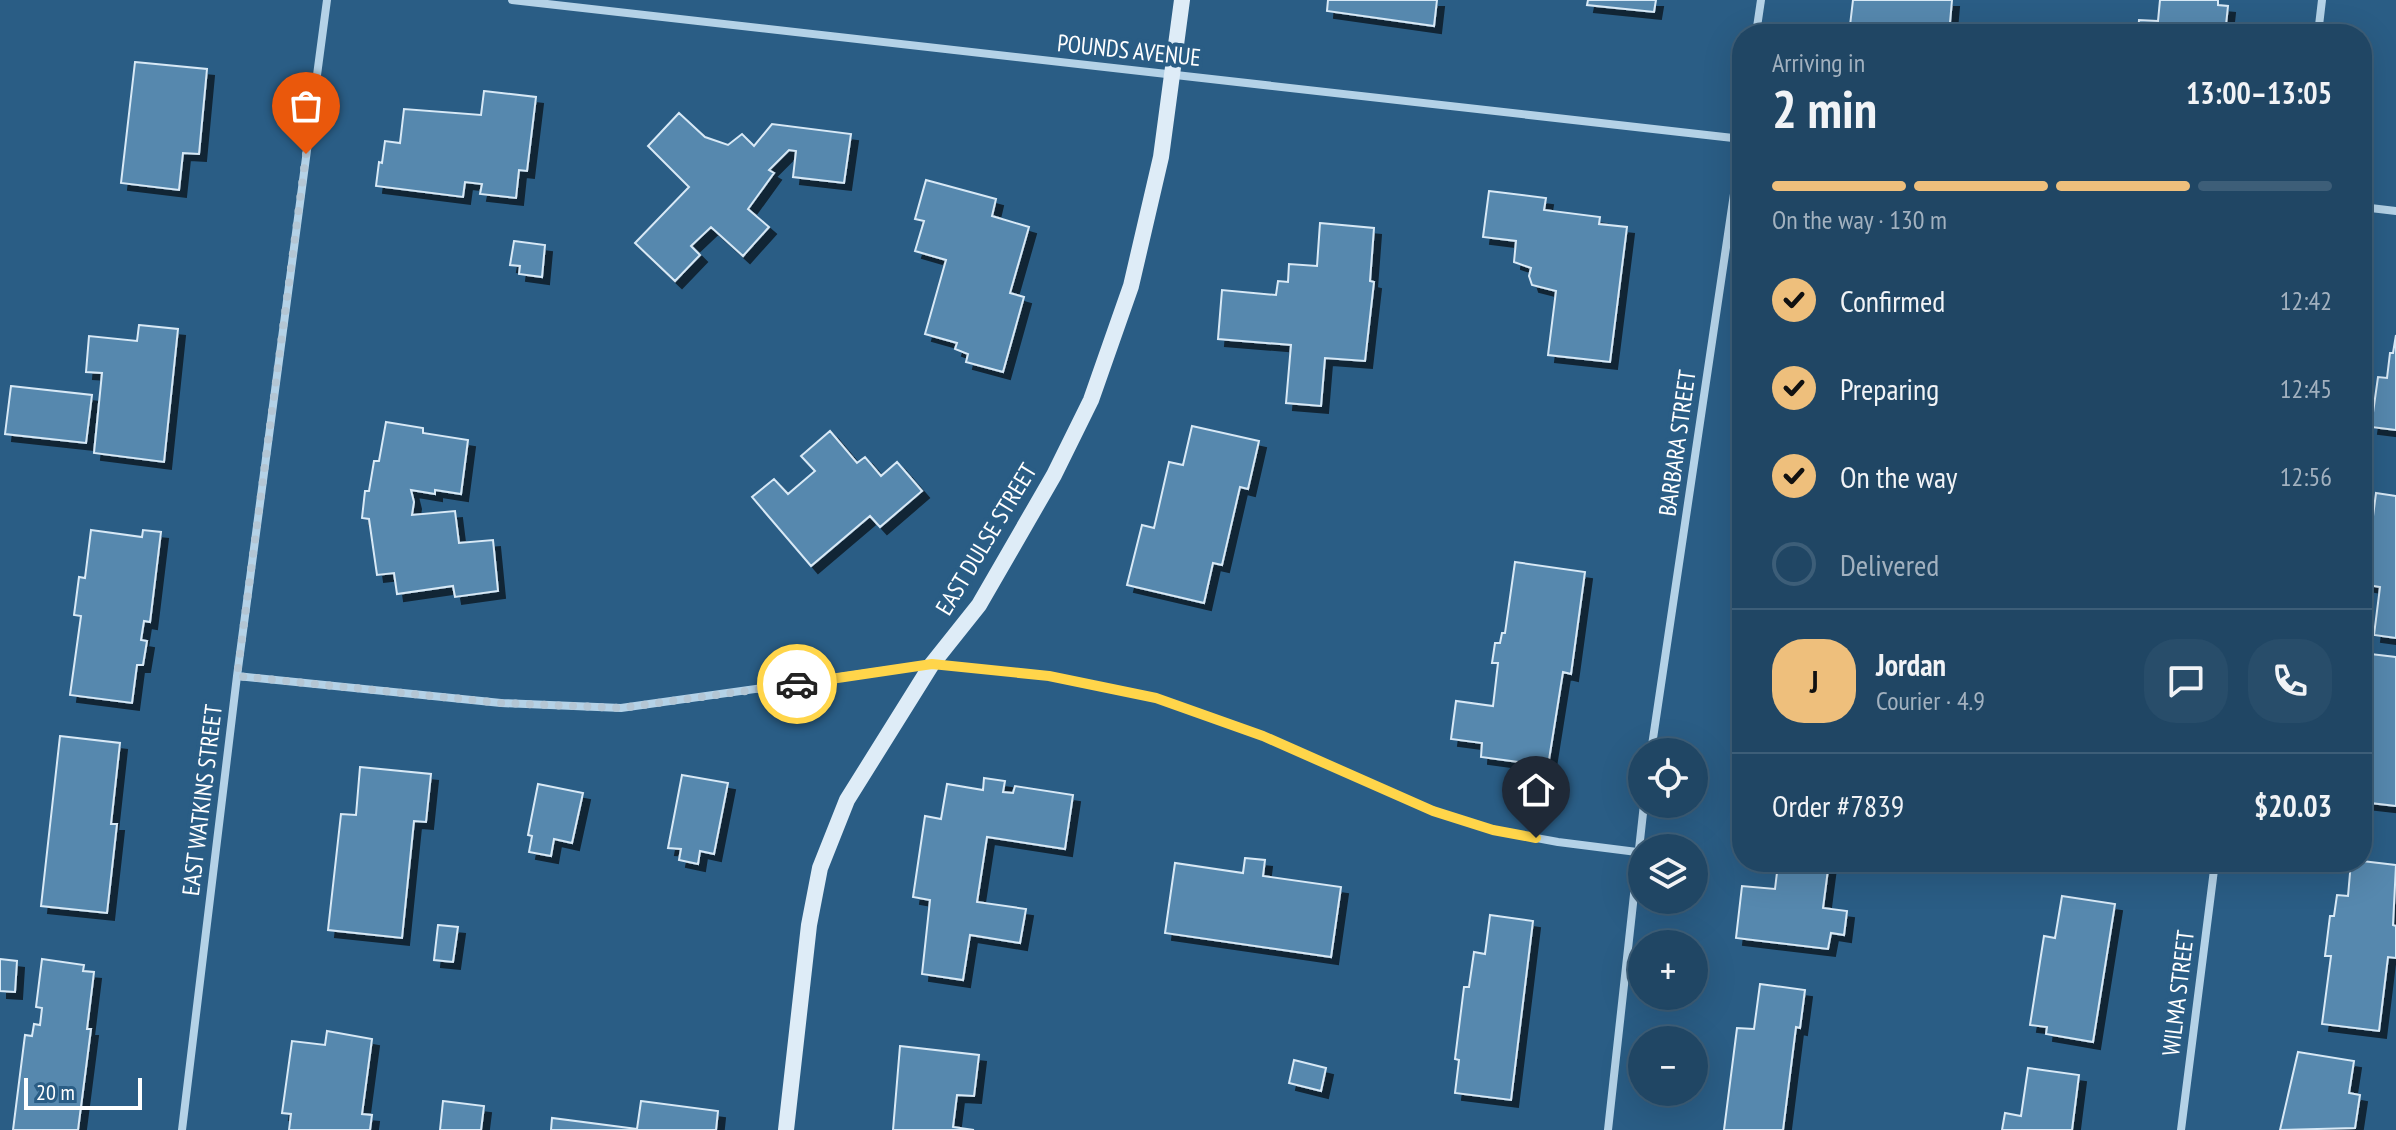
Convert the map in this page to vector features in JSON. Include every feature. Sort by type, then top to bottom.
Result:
[{"type":"street","name":"EAST WATKINS STREET","points":[[182,1130],[237,676],[327,0]]},
{"type":"street","name":"POUNDS AVENUE","points":[[512,0],[1732,139]]},
{"type":"street","name":"EAST DULSE STREET","points":[[786,1130],[809,925],[820,868],[847,800],[932,664],[979,605],[1054,475],[1091,400],[1131,286],[1161,157],[1182,0]]},
{"type":"street","points":[[1757,24],[1761,0]]},
{"type":"street","points":[[2319,24],[2322,0]]},
{"type":"street","name":"BARBARA STREET","points":[[1653,738],[1732,207]]},
{"type":"street","points":[[2372,208],[2396,211]]},
{"type":"street","points":[[237,676],[501,703],[621,708],[932,664],[1049,676],[1156,698],[1263,736],[1433,811],[1493,830],[1628,851]]},
{"type":"street","name":"WILMA STREET","points":[[2181,1130],[2214,872]]},
{"type":"street","points":[[1608,1130],[1631,914]]},
{"type":"building","points":[[1328,0],[1437,0],[1434,26],[1327,11]]},
{"type":"building","points":[[1588,0],[1656,0],[1654,12],[1587,5]]},
{"type":"building","points":[[1853,0],[1952,0],[1950,24],[1850,24]]},
{"type":"building","points":[[2160,0],[2218,0],[2218,5],[2228,6],[2226,24],[2139,24],[2139,20],[2158,21]]},
{"type":"building","points":[[135,62],[207,69],[199,154],[183,153],[179,190],[121,183]]},
{"type":"building","points":[[484,91],[536,97],[527,171],[519,170],[516,198],[480,194],[482,184],[465,182],[463,197],[376,186],[385,141],[400,143],[404,109],[481,115]]},
{"type":"building","points":[[679,113],[705,137],[728,145],[742,134],[754,146],[772,124],[851,134],[844,183],[793,177],[796,151],[789,150],[769,170],[774,173],[748,209],[769,227],[743,256],[711,227],[691,246],[700,255],[675,281],[635,243],[689,187],[648,146]]},
{"type":"building","points":[[926,180],[996,199],[992,216],[1029,227],[1010,293],[1024,297],[1003,372],[966,362],[968,354],[955,349],[957,343],[925,334],[946,260],[915,251],[924,221],[915,219]]},
{"type":"building","points":[[1489,191],[1546,198],[1544,210],[1600,217],[1599,224],[1627,227],[1610,362],[1548,355],[1556,291],[1532,285],[1529,276],[1531,268],[1514,262],[1516,241],[1483,237]]},
{"type":"building","points":[[1320,223],[1374,228],[1370,281],[1374,282],[1365,361],[1325,358],[1321,406],[1286,403],[1291,345],[1218,339],[1222,290],[1276,295],[1278,281],[1288,282],[1289,264],[1317,266]]},
{"type":"building","points":[[514,241],[545,245],[542,277],[519,274],[520,266],[510,265]]},
{"type":"building","points":[[139,325],[178,329],[164,462],[94,453],[102,373],[86,372],[89,336],[137,341]]},
{"type":"building","points":[[2396,335],[2396,430],[2372,427],[2378,377],[2387,378],[2390,353],[2393,353]]},
{"type":"building","points":[[11,386],[92,395],[86,443],[5,434]]},
{"type":"building","points":[[386,422],[423,428],[423,433],[468,440],[461,494],[411,490],[414,502],[412,515],[455,511],[459,543],[493,540],[498,591],[455,597],[453,586],[397,594],[394,573],[377,575],[369,519],[362,518],[365,491],[369,491],[374,461],[379,461]]},
{"type":"building","points":[[1192,426],[1259,441],[1248,489],[1240,487],[1222,565],[1213,563],[1204,603],[1127,585],[1142,525],[1154,528],[1169,462],[1183,465]]},
{"type":"building","points":[[830,431],[857,463],[865,457],[881,476],[897,462],[922,491],[880,527],[870,516],[811,566],[752,497],[774,479],[788,494],[815,471],[801,456]]},
{"type":"building","points":[[2376,493],[2396,496],[2396,638],[2374,635],[2380,587],[2372,586],[2372,524]]},
{"type":"building","points":[[91,530],[142,537],[143,530],[161,532],[150,622],[144,621],[141,640],[147,641],[143,665],[137,665],[132,703],[70,695],[81,616],[74,615],[79,577],[85,578]]},
{"type":"building","points":[[1515,562],[1585,572],[1571,674],[1563,672],[1548,766],[1481,757],[1482,743],[1451,739],[1456,701],[1493,706],[1498,663],[1492,663],[1495,643],[1500,643],[1502,633],[1505,633]]},
{"type":"building","points":[[2372,654],[2396,657],[2396,806],[2372,803]]},
{"type":"building","points":[[60,736],[120,743],[111,824],[117,824],[107,913],[41,906]]},
{"type":"building","points":[[360,767],[431,774],[426,822],[414,821],[402,938],[328,930],[341,814],[356,815]]},
{"type":"building","points":[[682,775],[728,783],[714,854],[700,851],[698,864],[679,860],[681,849],[668,848]]},
{"type":"building","points":[[984,778],[1005,781],[1003,792],[1013,793],[1015,786],[1073,795],[1065,849],[987,837],[977,902],[1026,909],[1020,943],[970,935],[963,980],[922,974],[930,900],[913,897],[925,816],[941,819],[947,784],[983,790]]},
{"type":"building","points":[[538,784],[583,793],[572,843],[554,839],[551,856],[529,852],[532,836],[528,835]]},
{"type":"building","points":[[1245,858],[1265,860],[1263,876],[1341,887],[1331,957],[1165,933],[1175,863],[1243,873]]},
{"type":"building","points":[[2372,862],[2396,865],[2393,925],[2396,926],[2396,958],[2388,957],[2379,1031],[2322,1024],[2331,956],[2325,956],[2330,916],[2334,916],[2337,895],[2348,896],[2350,872],[2372,872]]},
{"type":"building","points":[[1777,872],[1828,872],[1823,908],[1847,911],[1844,935],[1831,933],[1828,949],[1736,938],[1742,886],[1775,889]]},
{"type":"building","points":[[2062,896],[2115,904],[2093,1042],[2046,1034],[2047,1027],[2030,1025],[2044,936],[2055,938]]},
{"type":"building","points":[[1490,915],[1533,921],[1511,1100],[1455,1093],[1459,1060],[1455,1059],[1464,987],[1469,987],[1474,952],[1485,954]]},
{"type":"building","points":[[438,925],[458,927],[453,962],[434,960]]},
{"type":"building","points":[[0,959],[17,961],[15,992],[0,991]]},
{"type":"building","points":[[42,959],[84,965],[83,971],[94,972],[87,1029],[91,1029],[78,1130],[13,1130],[25,1035],[32,1036],[34,1024],[40,1025],[42,1008],[36,1007]]},
{"type":"building","points":[[1760,984],[1805,990],[1800,1028],[1796,1027],[1783,1130],[1724,1130],[1737,1028],[1754,1029]]},
{"type":"building","points":[[327,1031],[372,1039],[362,1114],[372,1115],[370,1130],[289,1130],[291,1114],[282,1113],[292,1041],[325,1045]]},
{"type":"building","points":[[900,1046],[979,1055],[974,1096],[957,1095],[953,1127],[974,1130],[893,1130]]},
{"type":"building","points":[[2298,1052],[2354,1061],[2349,1093],[2360,1095],[2355,1128],[2280,1130]]},
{"type":"building","points":[[1294,1060],[1326,1068],[1321,1091],[1289,1083]]},
{"type":"building","points":[[2028,1068],[2079,1075],[2072,1130],[2002,1130],[2005,1113],[2021,1116]]},
{"type":"building","points":[[443,1101],[484,1106],[481,1130],[440,1130]]},
{"type":"building","points":[[641,1101],[718,1111],[716,1130],[551,1130],[552,1118],[637,1129]]},
{"type":"way so far","points":[[306,154],[237,676],[501,703],[621,708],[797,684]]},
{"type":"route","points":[[797,684],[932,664],[1049,676],[1156,698],[1263,736],[1433,811],[1493,830],[1536,838]]}]
